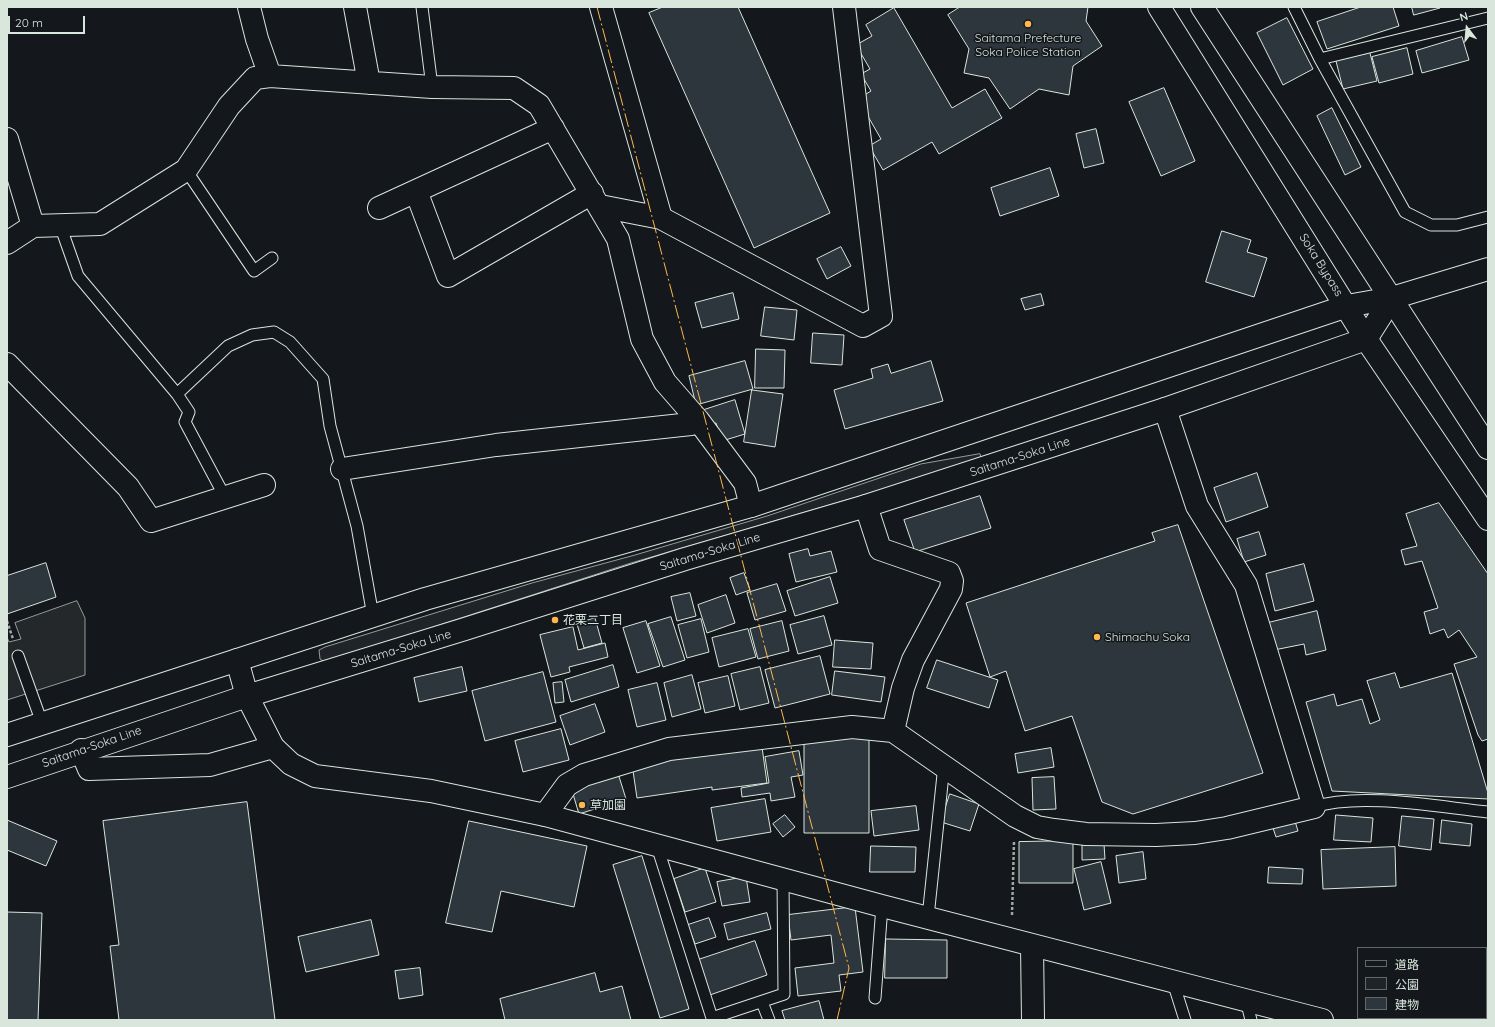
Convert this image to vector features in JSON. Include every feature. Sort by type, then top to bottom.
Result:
[{"type":"main road","points":[[249,7],[256,39],[270,76]]},
{"type":"main road","points":[[355,7],[369,83]]},
{"type":"main road","points":[[601,7],[661,218]]},
{"type":"main road","points":[[416,191],[448,276],[596,200],[661,218],[863,326],[882,316],[844,7]]},
{"type":"main road","name":"Soka Bypass","points":[[1159,7],[1366,339],[1488,519]]},
{"type":"main road","points":[[1202,7],[1488,448]]},
{"type":"main road","points":[[7,243],[33,226],[100,224],[186,170],[229,106],[255,78],[270,76],[432,87],[514,88],[539,105],[596,200],[618,239],[642,339],[665,382],[698,420],[745,483],[751,506]]},
{"type":"main road","points":[[379,208],[553,128]]},
{"type":"main road","points":[[7,139],[33,226]]},
{"type":"main road","points":[[7,735],[425,599],[751,506],[1346,306],[1392,298],[1488,269]]},
{"type":"main road","points":[[1366,339],[1392,298]]},
{"type":"main road","name":"Saitama-Soka Line","points":[[7,777],[81,750],[247,696],[466,629],[685,558],[866,506],[1165,410],[1366,339]]},
{"type":"main road","points":[[7,364],[128,487],[151,521],[264,485]]},
{"type":"main road","points":[[545,815],[566,786],[584,775],[670,749],[852,728],[893,731],[944,765],[1015,816],[1037,827],[1060,831],[1086,834],[1156,835],[1195,833],[1228,828],[1314,807],[1246,585],[1197,506],[1165,410]]},
{"type":"main road","points":[[342,469],[496,445],[691,424],[698,420]]},
{"type":"main road","points":[[866,506],[880,549],[949,573],[952,581],[951,589],[914,660],[903,688],[893,731]]},
{"type":"main road","points":[[237,660],[247,696],[273,747],[291,764],[315,776],[431,791],[545,815],[882,906],[1011,939],[1032,946],[1173,982],[1248,1010],[1322,1020]]},
{"type":"main road","points":[[81,750],[89,769],[210,765],[273,747]]},
{"type":"main road","points":[[1032,946],[1033,1020]]},
{"type":"lane","points":[[422,7],[432,87]]},
{"type":"lane","points":[[1294,7],[1320,59],[1405,212],[1432,225],[1457,225],[1488,217]]},
{"type":"lane","points":[[1320,59],[1488,18]]},
{"type":"lane","points":[[186,170],[254,271],[272,258]]},
{"type":"lane","points":[[60,225],[78,276],[177,394],[189,412],[184,422],[225,497]]},
{"type":"lane","points":[[177,394],[228,346],[252,334],[274,332],[290,342],[323,379],[330,426],[357,526],[373,616]]},
{"type":"lane","points":[[18,656],[42,723]]},
{"type":"lane","points":[[928,917],[944,765]]},
{"type":"lane","points":[[1314,807],[1331,802],[1377,801],[1488,812]]},
{"type":"lane","points":[[657,846],[712,1018],[784,994],[782,879]]},
{"type":"lane","points":[[875,998],[882,906]]},
{"type":"lane","points":[[1173,982],[1185,1020]]},
{"type":"lane","points":[[762,1002],[769,1020]]},
{"type":"path","points":[[1011,939],[1015,816]]},
{"type":"green space","points":[[980,454],[981,457],[928,476],[631,563],[325,662],[320,659],[319,650],[325,647],[532,583],[635,555],[767,516],[921,464]]},
{"type":"shaded area","points":[[77,601],[85,618],[85,675],[7,700],[7,637],[9,642],[21,639],[15,623]]},
{"type":"building","points":[[663,7],[738,7],[830,213],[754,248],[649,13]]},
{"type":"building","points":[[960,7],[1088,7],[1086,21],[1102,46],[1073,66],[1069,95],[1039,89],[1010,109],[989,78],[964,73],[969,49],[948,15]]},
{"type":"building","points":[[1361,7],[1393,7],[1399,26],[1327,49],[1317,22]]},
{"type":"building","points":[[1412,7],[1440,7],[1440,8],[1414,15]]},
{"type":"building","points":[[894,8],[952,108],[985,89],[1002,118],[939,154],[932,142],[883,170],[869,146],[881,139],[858,99],[871,91],[861,74],[870,69],[856,45],[872,36],[866,25]]},
{"type":"building","points":[[1287,18],[1313,69],[1283,85],[1257,33]]},
{"type":"building","points":[[1462,37],[1469,60],[1422,73],[1416,51]]},
{"type":"building","points":[[1407,48],[1413,74],[1379,83],[1372,57]]},
{"type":"building","points":[[1370,53],[1377,81],[1343,89],[1336,61]]},
{"type":"building","points":[[1164,88],[1195,161],[1161,176],[1129,102]]},
{"type":"building","points":[[1332,108],[1361,167],[1345,175],[1317,116]]},
{"type":"building","points":[[1096,129],[1104,163],[1084,168],[1076,134]]},
{"type":"building","points":[[1050,168],[1059,196],[1000,216],[991,188]]},
{"type":"building","points":[[1222,231],[1251,240],[1247,252],[1267,258],[1254,297],[1206,282]]},
{"type":"building","points":[[841,247],[851,266],[827,279],[817,259]]},
{"type":"building","points":[[733,293],[739,319],[702,328],[695,303]]},
{"type":"building","points":[[1041,294],[1044,305],[1025,310],[1021,299]]},
{"type":"building","points":[[765,307],[797,310],[794,340],[761,336]]},
{"type":"building","points":[[813,333],[844,335],[842,365],[811,363]]},
{"type":"building","points":[[756,349],[785,350],[784,388],[755,388]]},
{"type":"building","points":[[745,361],[753,389],[696,405],[689,376]]},
{"type":"building","points":[[931,361],[943,401],[845,429],[834,390],[873,378],[871,369],[888,364],[891,373]]},
{"type":"building","points":[[752,390],[783,394],[775,447],[744,442]]},
{"type":"building","points":[[735,400],[745,434],[722,441],[716,423],[708,425],[704,410]]},
{"type":"building","points":[[1257,473],[1268,507],[1226,522],[1214,488]]},
{"type":"building","points":[[980,496],[991,528],[915,552],[904,520]]},
{"type":"building","points":[[1439,503],[1488,574],[1488,739],[1482,741],[1478,735],[1454,664],[1477,657],[1459,630],[1448,638],[1444,629],[1430,634],[1424,612],[1438,608],[1422,561],[1405,565],[1401,550],[1417,546],[1406,514]]},
{"type":"building","name":"Shimachu Soka","points":[[1178,525],[1263,773],[1133,814],[1102,802],[1072,716],[1025,731],[1006,671],[990,677],[966,603],[1155,541],[1152,533]]},
{"type":"building","points":[[1259,532],[1266,555],[1244,562],[1237,539]]},
{"type":"building","points":[[808,549],[810,556],[831,551],[837,572],[796,582],[789,554]]},
{"type":"building","points":[[46,563],[56,597],[7,614],[7,576]]},
{"type":"building","points":[[1304,564],[1314,601],[1275,611],[1266,574]]},
{"type":"building","points":[[744,573],[750,590],[736,595],[730,578]]},
{"type":"building","points":[[830,577],[838,603],[795,616],[787,591]]},
{"type":"building","points":[[777,584],[786,611],[755,620],[747,593]]},
{"type":"building","points":[[690,593],[696,616],[677,621],[671,597]]},
{"type":"building","points":[[726,595],[735,623],[707,633],[698,605]]},
{"type":"building","points":[[1317,611],[1326,650],[1306,655],[1304,644],[1274,650],[1268,623]]},
{"type":"building","points":[[824,616],[832,645],[798,654],[790,625]]},
{"type":"building","points":[[671,617],[685,660],[663,667],[648,624]]},
{"type":"building","points":[[595,618],[602,643],[584,648],[577,624]]},
{"type":"building","points":[[701,619],[709,652],[687,658],[678,625]]},
{"type":"building","points":[[646,621],[660,666],[637,673],[623,628]]},
{"type":"building","points":[[782,621],[789,651],[758,659],[750,629]]},
{"type":"building","points":[[573,627],[578,650],[605,643],[608,657],[569,667],[570,672],[551,677],[540,635]]},
{"type":"building","points":[[748,629],[756,657],[719,667],[712,638]]},
{"type":"building","points":[[835,640],[873,643],[871,669],[833,667]]},
{"type":"building","points":[[820,656],[830,694],[775,708],[765,670]]},
{"type":"building","points":[[937,660],[998,680],[989,708],[927,688]]},
{"type":"building","points":[[613,665],[619,687],[571,702],[565,680]]},
{"type":"building","points":[[462,667],[467,691],[419,702],[414,678]]},
{"type":"building","points":[[760,667],[769,703],[740,710],[731,674]]},
{"type":"building","points":[[835,671],[885,677],[881,702],[832,695]]},
{"type":"building","points":[[543,672],[556,722],[485,741],[472,691]]},
{"type":"building","points":[[1395,673],[1400,688],[1452,673],[1488,793],[1488,799],[1332,791],[1306,702],[1334,694],[1337,706],[1362,699],[1370,724],[1380,720],[1367,681]]},
{"type":"building","points":[[692,675],[701,709],[672,717],[664,683]]},
{"type":"building","points":[[728,676],[735,706],[705,713],[698,683]]},
{"type":"building","points":[[562,682],[564,702],[555,703],[553,683]]},
{"type":"building","points":[[657,683],[666,720],[637,727],[628,690]]},
{"type":"building","points":[[595,704],[605,732],[570,745],[560,716]]},
{"type":"building","points":[[561,729],[569,760],[523,772],[515,741]]},
{"type":"building","points":[[869,735],[869,833],[804,833],[804,736]]},
{"type":"building","points":[[762,747],[767,783],[712,790],[712,787],[637,798],[632,764]]},
{"type":"building","points":[[1051,748],[1054,767],[1018,773],[1015,754]]},
{"type":"building","points":[[799,751],[803,775],[791,777],[795,797],[771,801],[770,793],[742,797],[741,788],[769,783],[765,757]]},
{"type":"building","points":[[617,770],[626,799],[579,814],[570,784]]},
{"type":"building","points":[[1054,777],[1056,809],[1033,810],[1032,778]]},
{"type":"building","points":[[950,794],[979,804],[970,831],[941,822]]},
{"type":"building","points":[[765,799],[771,832],[717,841],[711,808]]},
{"type":"building","points":[[247,802],[275,1020],[119,1020],[110,946],[119,945],[103,821]]},
{"type":"building","points":[[916,806],[919,830],[874,836],[871,811]]},
{"type":"building","points":[[785,815],[795,827],[783,837],[773,824]]},
{"type":"building","points":[[1336,815],[1373,818],[1371,842],[1334,840]]},
{"type":"building","points":[[1402,816],[1434,819],[1431,850],[1399,846]]},
{"type":"building","points":[[7,820],[57,841],[46,866],[7,850]]},
{"type":"building","points":[[1442,820],[1472,824],[1470,846],[1440,843]]},
{"type":"building","points":[[469,821],[587,846],[574,907],[501,891],[492,932],[446,923]]},
{"type":"building","points":[[1295,821],[1298,831],[1276,837],[1273,828]]},
{"type":"building","points":[[1073,841],[1073,883],[1019,883],[1019,842]]},
{"type":"building","points":[[1104,844],[1105,859],[1082,860],[1082,845]]},
{"type":"building","points":[[871,846],[916,847],[915,872],[870,872]]},
{"type":"building","points":[[1395,847],[1396,886],[1323,889],[1321,850]]},
{"type":"building","points":[[1143,852],[1146,879],[1119,883],[1116,856]]},
{"type":"building","points":[[642,856],[689,1009],[660,1018],[613,865]]},
{"type":"building","points":[[1101,862],[1111,903],[1084,910],[1074,869]]},
{"type":"building","points":[[1269,867],[1303,869],[1302,884],[1268,883]]},
{"type":"building","points":[[705,868],[716,902],[685,912],[674,879]]},
{"type":"building","points":[[746,877],[750,902],[722,906],[717,882]]},
{"type":"building","points":[[855,907],[863,972],[839,975],[841,991],[798,996],[795,968],[834,963],[831,935],[791,940],[788,915]]},
{"type":"building","points":[[7,912],[42,913],[38,1020],[7,1020]]},
{"type":"building","points":[[767,913],[771,929],[728,940],[724,924]]},
{"type":"building","points":[[709,918],[716,937],[695,944],[688,925]]},
{"type":"building","points":[[371,920],[379,955],[306,972],[298,937]]},
{"type":"building","points":[[886,939],[947,940],[947,978],[885,978]]},
{"type":"building","points":[[755,941],[767,975],[707,996],[695,961]]},
{"type":"building","points":[[420,968],[423,995],[399,999],[395,971]]},
{"type":"building","points":[[595,973],[600,992],[622,986],[631,1020],[505,1020],[500,999]]},
{"type":"building","points":[[819,1001],[824,1020],[785,1020],[782,1011]]},
{"type":"power","points":[[597,7],[849,968],[837,1020]]},
{"type":"place","name":"Saitama Prefecture Soka Police Station","points":[[1028,24]]},
{"type":"place","name":"花栗二丁目","points":[[555,620]]},
{"type":"place","name":"Shimachu Soka","points":[[1097,637]]},
{"type":"place","name":"草加園","points":[[582,805]]}]
